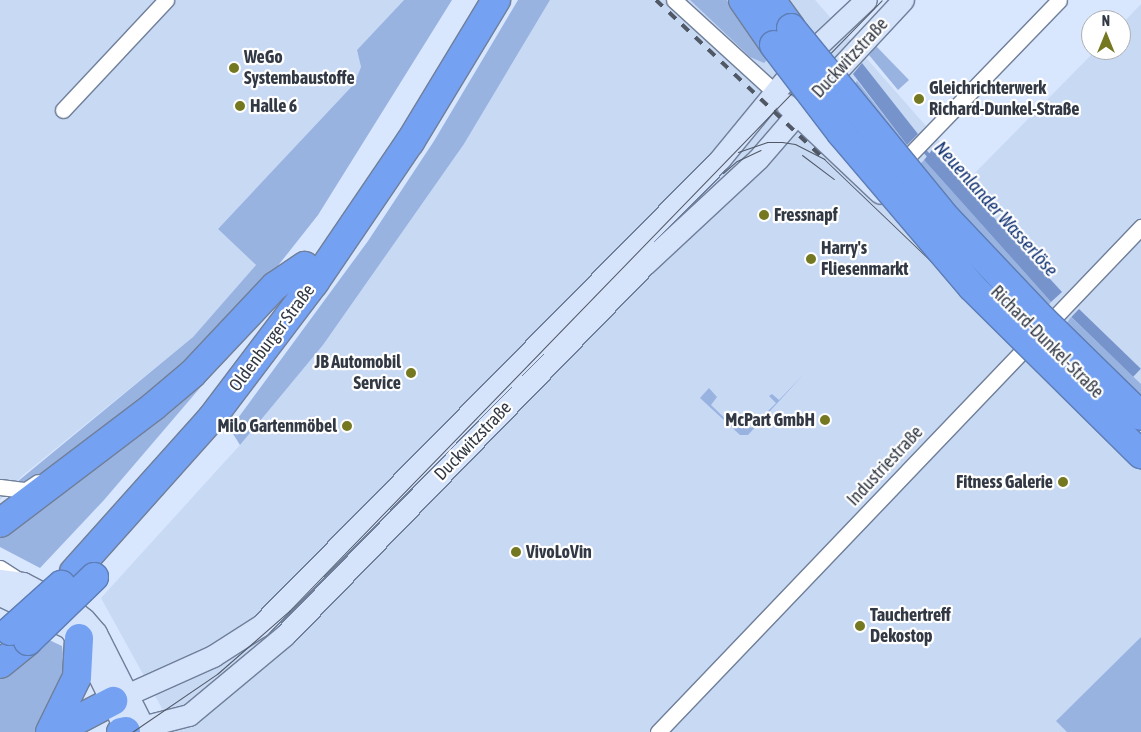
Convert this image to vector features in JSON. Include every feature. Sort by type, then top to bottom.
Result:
[{"type":"highway","name":"Oldenburger Straße","points":[[75,572],[305,266],[417,100],[475,0]]},
{"type":"highway","name":"Oldenburger Straße","points":[[10,632],[181,478],[224,422],[241,380],[364,212],[442,92],[496,0]]},
{"type":"highway","points":[[743,0],[782,36],[890,153],[954,226],[1037,314],[1141,416]]},
{"type":"highway","points":[[771,0],[782,36],[835,126],[946,258],[1017,334],[1141,454]]},
{"type":"highway","points":[[0,523],[92,455],[192,374],[275,286],[305,266]]},
{"type":"highway","points":[[0,664],[10,632],[75,572]]},
{"type":"highway","points":[[50,732],[77,677],[79,638]]},
{"type":"highway","points":[[54,732],[120,697]]},
{"type":"main road","name":"Duckwitzstraße","points":[[120,697],[213,656],[260,626],[720,159],[798,64],[866,0]]},
{"type":"main road","name":"Duckwitzstraße","points":[[133,731],[189,714],[286,635],[627,282],[758,160],[796,115],[903,0]]},
{"type":"main road","points":[[776,93],[796,115]]},
{"type":"main road","name":"Richard-Dunkel-Straße","points":[[796,115],[898,210],[927,220],[1037,333],[1141,434]]},
{"type":"main road","points":[[0,580],[23,583],[69,607],[84,619],[96,633],[133,731]]},
{"type":"main road","points":[[0,595],[56,620],[79,638],[120,697]]},
{"type":"street","points":[[64,110],[166,0]]},
{"type":"street","points":[[674,0],[776,93]]},
{"type":"street","points":[[874,188],[911,156],[1059,0]]},
{"type":"street","name":"Industriestraße","points":[[658,732],[1037,333],[1141,227]]},
{"type":"street","points":[[0,487],[26,490],[70,460],[92,455]]},
{"type":"street","points":[[0,568],[23,583]]},
{"type":"shaded area","points":[[0,0],[404,0],[357,50],[361,67],[354,84],[218,229],[256,265],[193,337],[22,476],[0,500]]},
{"type":"shaded area","points":[[404,0],[452,0],[318,215],[258,291],[204,348],[111,422],[48,471],[33,480],[17,482],[193,337],[256,265],[218,229],[354,84],[361,67],[357,50]]},
{"type":"shaded area","points":[[518,0],[550,0],[464,144],[323,345],[240,445],[230,429],[368,241],[434,141]]},
{"type":"shaded area","points":[[550,0],[815,0],[971,177],[1086,60],[1131,60],[1131,14],[1141,4],[1141,732],[175,732],[101,598],[240,445],[323,345],[464,144]]},
{"type":"shaded area","points":[[690,0],[727,0],[767,60],[764,63],[750,57]]},
{"type":"shaded area","points":[[876,46],[909,80],[898,90],[869,55]]},
{"type":"shaded area","points":[[862,63],[918,134],[907,145],[853,74]]},
{"type":"shaded area","points":[[857,81],[907,145],[905,149],[852,87]]},
{"type":"shaded area","points":[[932,150],[1062,292],[1051,302],[924,160]]},
{"type":"shaded area","points":[[924,160],[1051,302],[1048,306],[923,174],[919,165]]},
{"type":"shaded area","points":[[1079,309],[1141,369],[1133,377],[1071,317]]},
{"type":"shaded area","points":[[1071,317],[1141,384],[1141,401],[1066,324]]},
{"type":"shaded area","points":[[205,372],[211,375],[104,500],[40,568],[0,547],[0,531]]},
{"type":"shaded area","points":[[804,374],[748,435],[740,435],[700,398],[709,388],[717,397],[711,405],[735,428],[744,421],[751,428],[776,403],[769,396],[772,394],[779,400]]},
{"type":"shaded area","points":[[1141,637],[1141,732],[1067,732],[1056,721]]},
{"type":"shaded area","points":[[47,639],[62,646],[65,668],[37,732],[0,732],[0,677]]},
{"type":"waterway","name":"Neuenlander Wasserlöse","points":[[921,147],[931,158]]},
{"type":"tram line","points":[[132,732],[217,674],[289,611],[882,0]]},
{"type":"tram line","points":[[738,152],[767,142],[782,142],[795,144],[824,159],[1141,462]]},
{"type":"tram line","points":[[723,173],[737,161],[761,150]]},
{"type":"tram line","points":[[802,155],[834,179]]},
{"type":"railway","points":[[656,0],[824,159]]},
{"type":"place","name":"WeGo Systembaustoffe","points":[[234,68]]},
{"type":"place","name":"Gleichrichterwerk Richard-Dunkel-Straße","points":[[919,99]]},
{"type":"place","name":"Halle 6","points":[[240,106]]},
{"type":"place","name":"Fressnapf","points":[[764,215]]},
{"type":"place","name":"Harry's Fliesenmarkt","points":[[811,259]]},
{"type":"place","name":"JB Automobil Service","points":[[411,373]]},
{"type":"place","name":"McPart GmbH","points":[[825,420]]},
{"type":"place","name":"Milo Gartenmöbel","points":[[347,426]]},
{"type":"place","name":"Fitness Galerie","points":[[1063,482]]},
{"type":"place","name":"VivoLoVin","points":[[516,552]]},
{"type":"place","name":"Tauchertreff Dekostop","points":[[860,626]]}]
